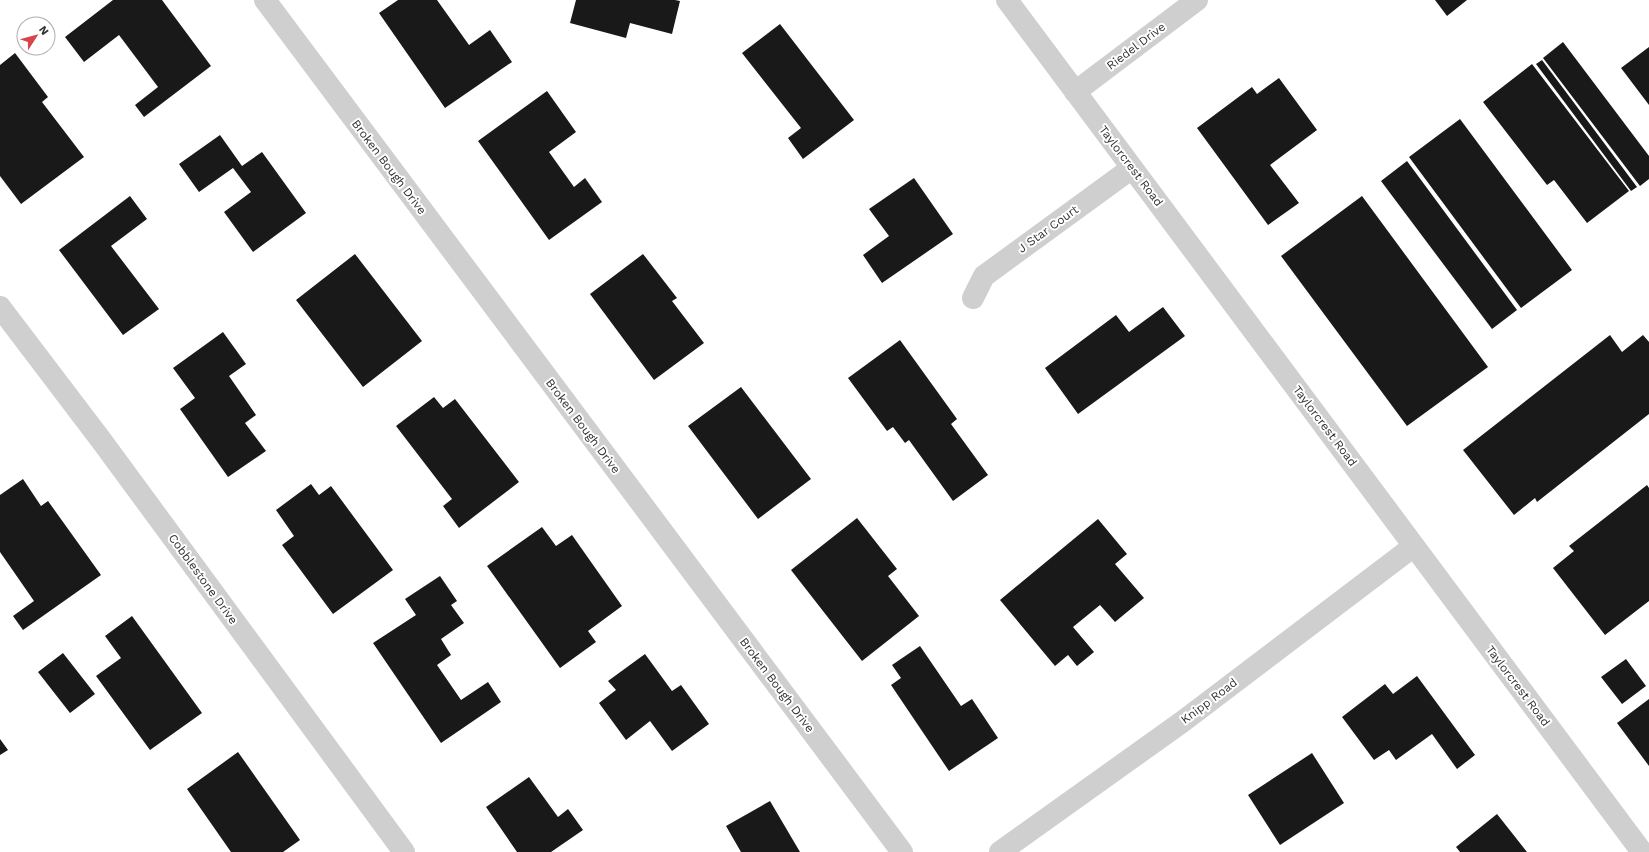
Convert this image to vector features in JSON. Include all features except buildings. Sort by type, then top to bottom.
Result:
[{"type":"street","name":"Broken Bough Drive","points":[[265,0],[902,852]]},
{"type":"street","name":"Taylorcrest Road","points":[[1007,0],[1414,546],[1642,841]]},
{"type":"street","name":"Riedel Drive","points":[[1075,92],[1197,0]]},
{"type":"street","name":"J Star Court","points":[[973,298],[984,276],[1132,168]]},
{"type":"street","name":"Cobblestone Drive","points":[[0,307],[404,852]]},
{"type":"street","name":"Knipp Road","points":[[1000,852],[1182,722],[1414,546]]}]
